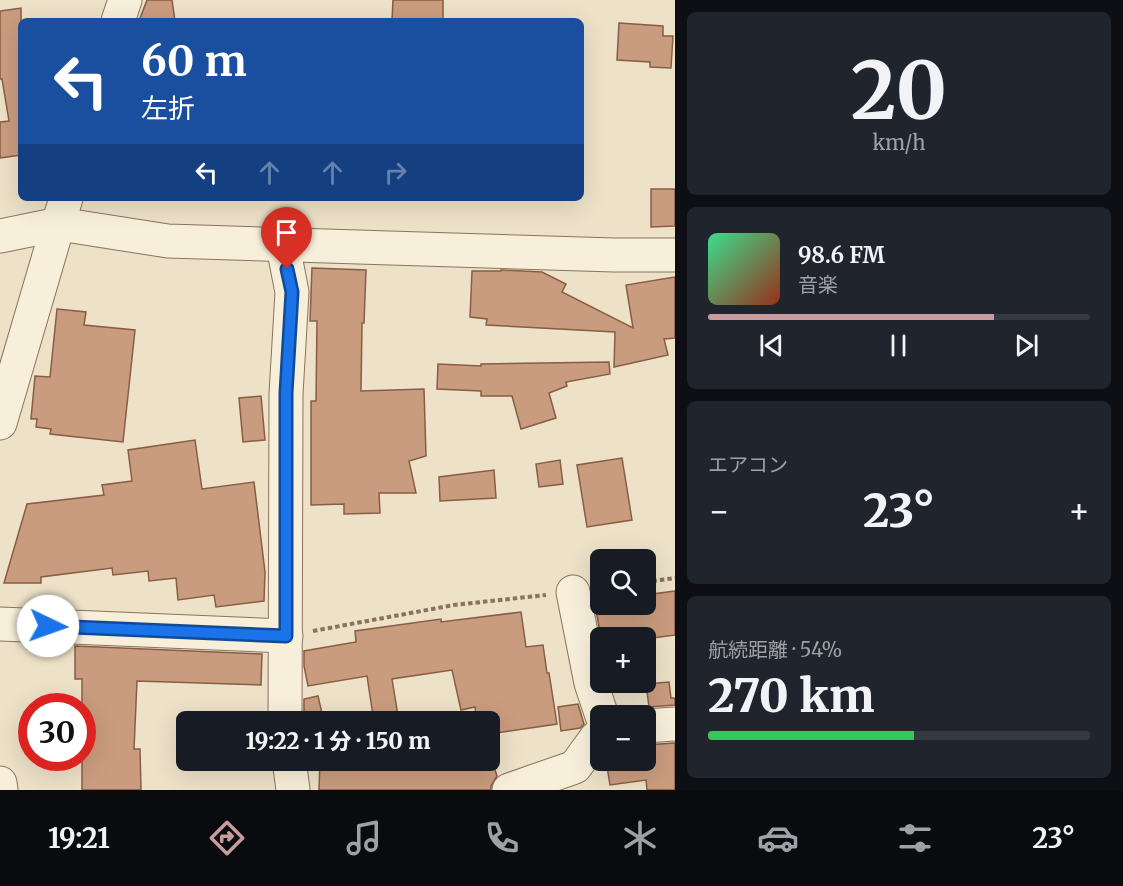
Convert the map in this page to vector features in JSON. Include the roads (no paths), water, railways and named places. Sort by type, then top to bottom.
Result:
[{"type":"street","points":[[0,423],[62,211]]},
{"type":"street","points":[[0,236],[62,211],[168,241],[282,246],[675,255]]},
{"type":"street","points":[[282,246],[292,292],[286,393],[285,711]]},
{"type":"street","points":[[573,592],[591,682],[598,705]]},
{"type":"street","points":[[0,624],[286,636]]},
{"type":"street","points":[[656,725],[675,723]]},
{"type":"street","points":[[509,790],[575,767],[590,746]]},
{"type":"street","points":[[290,771],[293,790]]},
{"type":"street","points":[[0,783],[1,790]]}]
